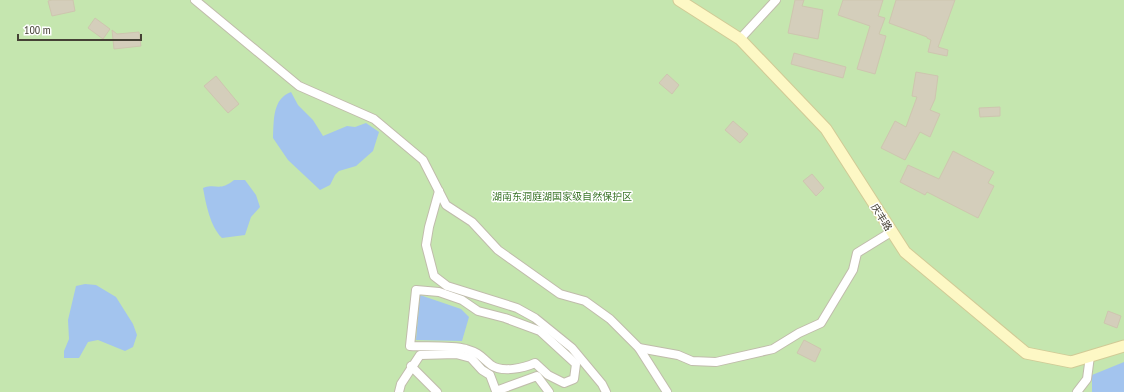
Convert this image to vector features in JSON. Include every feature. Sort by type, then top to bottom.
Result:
[{"type":"street","points":[[195,0],[299,86],[374,119],[423,160],[446,206],[472,222],[498,250],[560,294],[584,301],[610,319],[639,348],[667,392]]},
{"type":"street","name":"庆丰路","points":[[679,0],[740,39],[826,129],[905,252],[1026,353],[1070,362],[1124,346]]},
{"type":"street","points":[[740,39],[776,0]]},
{"type":"street","points":[[439,191],[428,227],[426,245],[434,276],[447,286],[517,308],[536,318],[572,348],[599,380],[606,392]]},
{"type":"street","points":[[639,348],[678,355],[692,361],[716,362],[773,349],[799,333],[821,323],[853,270],[857,253],[892,232]]},
{"type":"street","points":[[416,290],[439,292],[462,300],[478,311],[505,318],[540,331],[576,364],[574,379],[564,383],[548,375],[535,363],[525,367],[511,369],[492,366],[481,355],[464,348],[410,346],[416,290]]},
{"type":"street","points":[[398,392],[411,366],[420,355],[456,354],[471,358],[482,370],[490,375],[496,391],[537,376],[548,392]]},
{"type":"street","points":[[1077,392],[1087,379],[1090,356]]},
{"type":"street","points":[[411,366],[437,392]]},
{"type":"green space","name":"湖南东洞庭湖国家级自然保护区","points":[[0,0],[1124,0],[1124,392],[0,392]]},
{"type":"water","points":[[291,92],[298,105],[313,120],[323,136],[347,126],[355,127],[366,123],[379,132],[373,151],[356,166],[339,171],[335,175],[330,185],[320,190],[288,160],[273,138],[274,118],[277,105],[285,95]]},
{"type":"water","points":[[234,180],[245,180],[256,195],[260,207],[251,217],[245,235],[222,238],[214,227],[207,208],[203,188],[225,186]]},
{"type":"water","points":[[85,284],[96,285],[116,297],[133,324],[137,335],[133,347],[125,351],[98,340],[88,342],[79,358],[64,358],[64,351],[69,339],[68,320],[76,286]]},
{"type":"water","points":[[420,295],[461,309],[469,317],[462,341],[416,340]]},
{"type":"water","points":[[1124,362],[1124,392],[1092,392],[1092,375]]},
{"type":"building","points":[[73,0],[75,11],[52,16],[48,1]]},
{"type":"building","points":[[795,0],[804,0],[802,6],[823,10],[818,39],[788,33]]},
{"type":"building","points":[[843,0],[883,0],[878,16],[885,18],[879,34],[886,36],[875,74],[857,69],[870,26],[838,15]]},
{"type":"building","points":[[896,0],[955,0],[938,47],[948,50],[947,56],[928,52],[931,40],[927,37],[889,23]]},
{"type":"building","points":[[95,18],[110,29],[103,39],[88,28]]},
{"type":"building","points":[[112,30],[117,34],[139,32],[141,46],[114,49]]},
{"type":"building","points":[[794,53],[846,67],[843,78],[791,64]]},
{"type":"building","points":[[916,72],[938,76],[935,99],[930,110],[940,114],[930,137],[920,132],[905,160],[881,148],[895,121],[906,127],[917,97],[912,96]]},
{"type":"building","points":[[667,74],[679,85],[672,94],[659,83]]},
{"type":"building","points":[[216,76],[239,104],[228,113],[204,86]]},
{"type":"building","points":[[1000,107],[1000,116],[980,117],[979,108]]},
{"type":"building","points":[[733,121],[748,134],[740,143],[725,130]]},
{"type":"building","points":[[953,151],[994,172],[988,183],[994,186],[978,218],[927,192],[925,195],[900,182],[908,165],[939,179]]},
{"type":"building","points":[[812,174],[824,188],[816,196],[803,181]]},
{"type":"building","points":[[1108,311],[1121,316],[1117,328],[1104,323]]},
{"type":"building","points":[[804,340],[821,349],[815,362],[797,353]]}]
